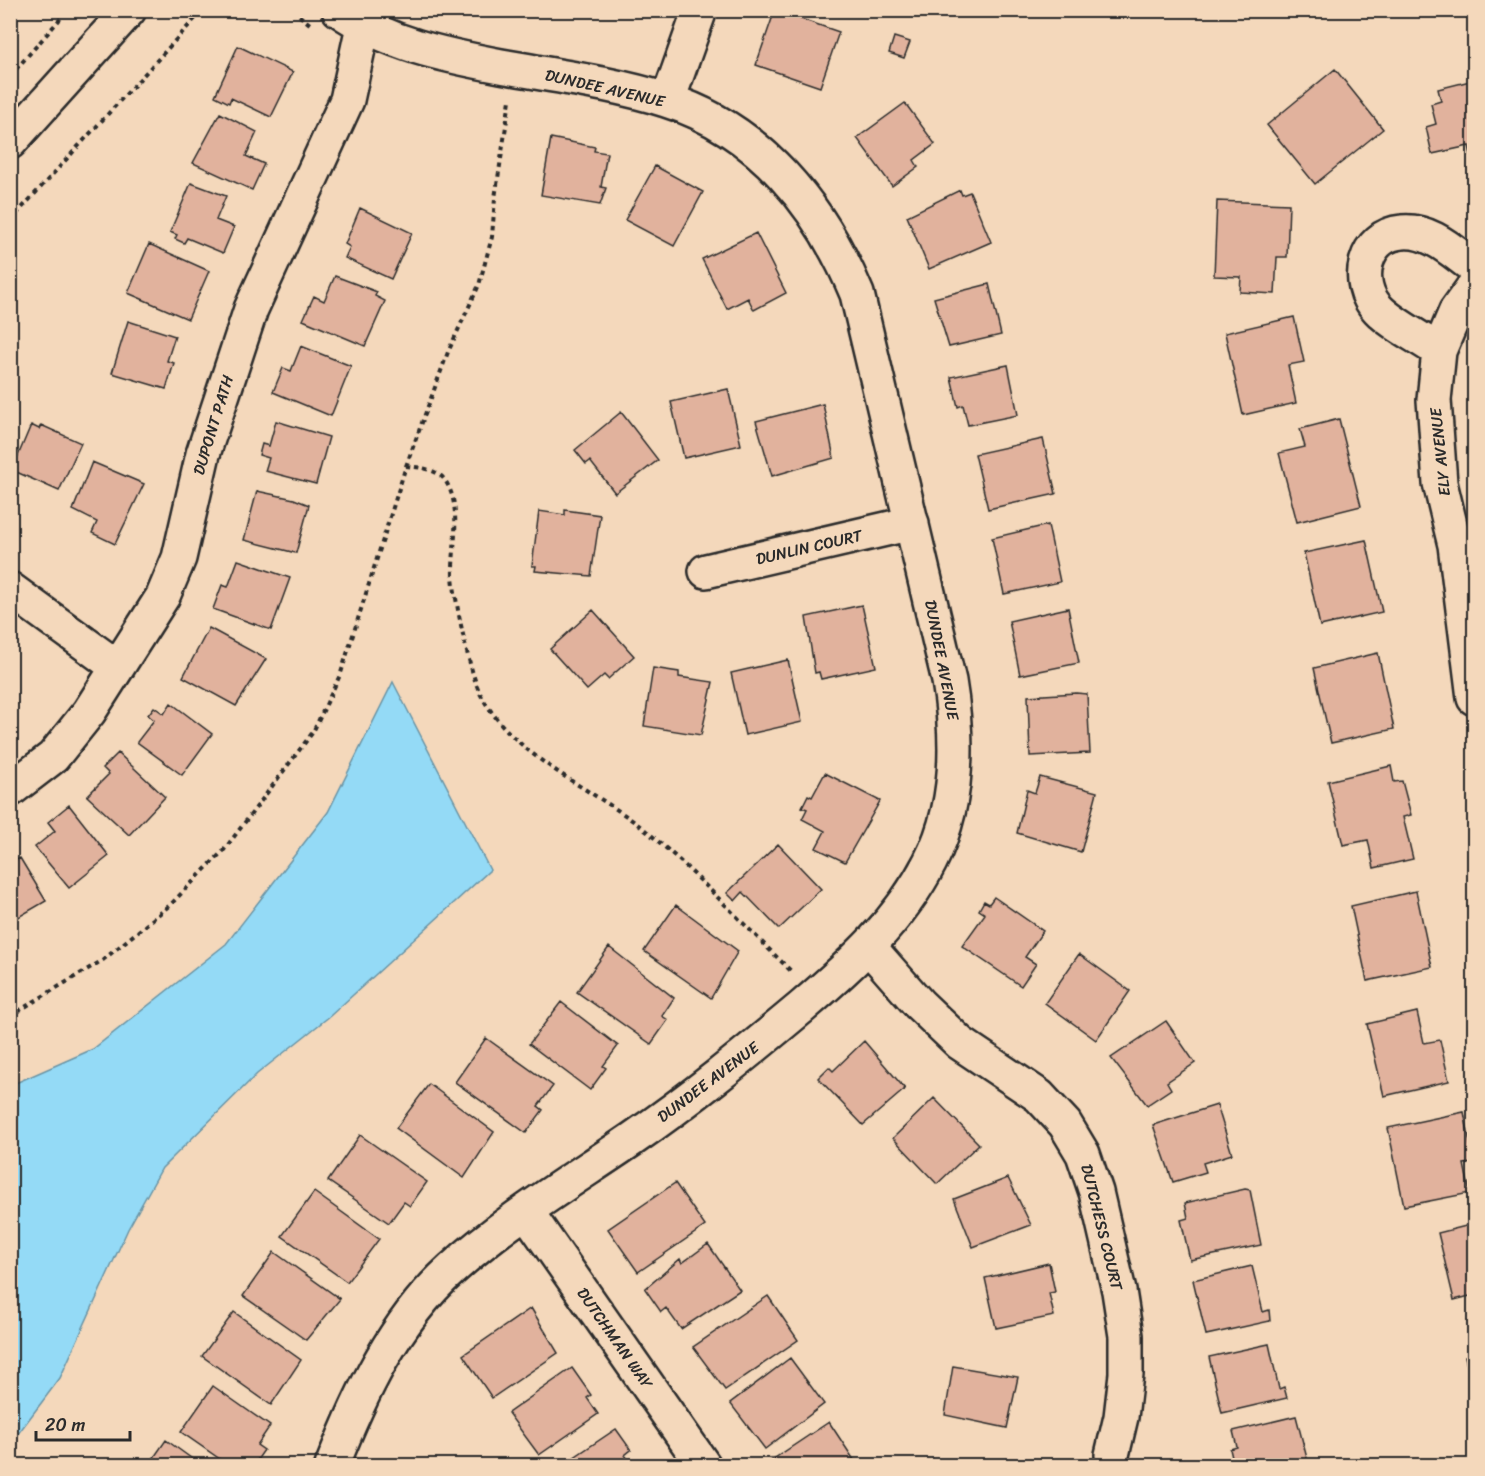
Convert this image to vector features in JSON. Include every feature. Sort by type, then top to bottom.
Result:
[{"type":"street","points":[[10,142],[129,10]]},
{"type":"street","points":[[668,100],[700,10]]},
{"type":"street","name":"DUNDEE AVENUE","points":[[332,1466],[371,1376],[406,1322],[451,1270],[526,1211],[634,1138],[751,1050],[869,947],[895,917],[931,860],[952,795],[955,757],[955,717],[858,294],[841,254],[819,218],[770,161],[706,118],[668,100],[618,87],[445,55],[407,45],[351,18]]},
{"type":"street","name":"DUPONT PATH","points":[[10,790],[52,757],[89,712],[163,596],[179,558],[203,453],[251,309],[347,100],[351,18]]},
{"type":"street","points":[[1438,351],[1377,308],[1365,284],[1366,258],[1378,239],[1402,231],[1432,237],[1474,267]]},
{"type":"street","name":"ELY AVENUE","points":[[1474,286],[1455,311],[1438,351],[1434,400],[1440,483],[1455,545],[1474,698]]},
{"type":"street","name":"DUNLIN COURT","points":[[706,571],[912,523]]},
{"type":"street","points":[[10,589],[117,667]]},
{"type":"street","name":"DUTCHESS COURT","points":[[869,947],[919,1004],[960,1042],[1039,1096],[1065,1124],[1083,1154],[1096,1192],[1109,1247],[1126,1336],[1124,1396],[1112,1455]]},
{"type":"street","name":"DUTCHMAN WAY","points":[[526,1211],[704,1466]]},
{"type":"path","points":[[10,76],[69,10]]},
{"type":"path","points":[[10,221],[203,10]]},
{"type":"path","points":[[10,1016],[103,960],[170,905],[224,850],[274,786],[312,732],[341,673],[406,466],[448,352],[479,285],[492,237],[495,198],[510,100]]},
{"type":"path","points":[[406,466],[425,468],[443,478],[454,498],[453,579],[464,636],[480,695],[509,732],[543,764],[620,810],[652,836],[791,971]]},
{"type":"water","points":[[393,682],[490,870],[330,1016],[257,1074],[162,1168],[128,1229],[60,1378],[11,1443],[11,1085],[93,1049],[226,944],[328,812]]},
{"type":"building","points":[[775,10],[839,32],[820,87],[756,65]]},
{"type":"building","points":[[894,37],[910,42],[904,58],[889,53]]},
{"type":"building","points":[[238,46],[293,72],[271,117],[231,98],[229,103],[215,96]]},
{"type":"building","points":[[1335,69],[1383,129],[1315,184],[1267,125]]},
{"type":"building","points":[[1474,80],[1474,154],[1471,155],[1469,146],[1432,154],[1426,127],[1436,124],[1431,104],[1441,101],[1438,89]]},
{"type":"building","points":[[905,103],[935,144],[914,160],[918,167],[892,186],[857,138]]},
{"type":"building","points":[[220,113],[257,132],[246,156],[264,164],[252,190],[193,163]]},
{"type":"building","points":[[551,138],[595,147],[594,151],[607,153],[601,187],[606,188],[600,205],[541,195]]},
{"type":"building","points":[[655,166],[703,192],[674,246],[625,220]]},
{"type":"building","points":[[191,183],[226,196],[216,220],[234,227],[223,253],[187,238],[184,243],[175,239],[177,235],[170,232]]},
{"type":"building","points":[[960,190],[962,195],[970,192],[991,242],[929,269],[907,216]]},
{"type":"building","points":[[1217,201],[1289,204],[1287,257],[1277,257],[1275,294],[1240,292],[1241,277],[1214,276]]},
{"type":"building","points":[[360,208],[412,233],[391,279],[345,258],[350,247],[345,244]]},
{"type":"building","points":[[756,233],[786,293],[754,310],[748,298],[727,309],[702,259]]},
{"type":"building","points":[[149,244],[209,271],[188,319],[128,293]]},
{"type":"building","points":[[335,276],[377,292],[375,296],[385,301],[365,346],[303,320],[314,296],[324,301]]},
{"type":"building","points":[[989,284],[1001,335],[949,347],[934,298]]},
{"type":"building","points":[[1294,317],[1304,362],[1288,365],[1296,403],[1243,415],[1225,333]]},
{"type":"building","points":[[128,321],[175,336],[167,361],[174,363],[166,389],[112,373]]},
{"type":"building","points":[[301,346],[351,366],[331,416],[273,392],[283,368],[291,371]]},
{"type":"building","points":[[1008,365],[1018,415],[968,425],[963,405],[958,407],[951,377]]},
{"type":"building","points":[[728,389],[741,445],[684,458],[671,402]]},
{"type":"building","points":[[823,404],[834,458],[772,476],[756,421]]},
{"type":"building","points":[[621,412],[658,460],[615,493],[590,461],[586,464],[575,450]]},
{"type":"building","points":[[1339,419],[1361,506],[1297,522],[1279,453],[1305,447],[1300,429]]},
{"type":"building","points":[[276,421],[329,437],[316,484],[265,471],[269,458],[259,455],[262,444],[269,446]]},
{"type":"building","points":[[31,425],[39,429],[41,425],[81,443],[59,491],[12,470]]},
{"type":"building","points":[[1043,439],[1056,494],[988,509],[975,454]]},
{"type":"building","points":[[92,462],[144,484],[115,544],[92,533],[97,522],[73,510]]},
{"type":"building","points":[[257,491],[294,499],[309,505],[296,553],[244,540]]},
{"type":"building","points":[[565,510],[600,515],[591,576],[535,571],[536,566],[532,566],[539,511],[565,515]]},
{"type":"building","points":[[1048,525],[1060,582],[1004,594],[992,538]]},
{"type":"building","points":[[1366,540],[1382,612],[1320,626],[1304,553]]},
{"type":"building","points":[[238,560],[290,578],[271,630],[213,609],[222,585],[228,587]]},
{"type":"building","points":[[862,605],[876,667],[821,679],[819,672],[815,673],[806,617]]},
{"type":"building","points":[[1068,608],[1079,663],[1020,675],[1009,621]]},
{"type":"building","points":[[593,610],[634,656],[608,679],[604,675],[587,690],[550,649]]},
{"type":"building","points":[[209,628],[266,659],[236,706],[183,677]]},
{"type":"building","points":[[1378,653],[1394,729],[1331,743],[1314,668]]},
{"type":"building","points":[[788,660],[802,722],[745,735],[731,673]]},
{"type":"building","points":[[653,668],[679,672],[679,677],[713,682],[701,735],[644,726]]},
{"type":"building","points":[[1087,694],[1090,753],[1030,756],[1028,696]]},
{"type":"building","points":[[171,703],[212,734],[182,775],[137,742],[154,720],[148,715],[154,707],[164,714]]},
{"type":"building","points":[[118,753],[165,797],[129,835],[87,796],[109,774],[103,768]]},
{"type":"building","points":[[1391,766],[1394,782],[1402,781],[1411,815],[1403,817],[1413,859],[1374,868],[1368,840],[1343,845],[1328,781]]},
{"type":"building","points":[[825,773],[880,801],[845,862],[816,848],[825,831],[802,819],[807,809],[802,807],[808,795],[812,797]]},
{"type":"building","points":[[1040,777],[1097,792],[1081,852],[1017,833],[1027,790],[1035,793]]},
{"type":"building","points":[[69,805],[109,856],[69,888],[35,847],[55,831],[48,822]]},
{"type":"building","points":[[778,844],[821,889],[779,929],[743,892],[735,901],[727,893]]},
{"type":"building","points":[[20,858],[46,901],[10,922],[10,863]]},
{"type":"building","points":[[1416,891],[1432,967],[1367,981],[1351,906]]},
{"type":"building","points":[[994,897],[1043,931],[1025,957],[1036,964],[1021,986],[962,946],[985,914],[979,910],[984,901],[989,904]]},
{"type":"building","points":[[676,905],[738,951],[711,998],[644,951]]},
{"type":"building","points":[[609,947],[674,998],[662,1016],[668,1020],[651,1044],[577,992]]},
{"type":"building","points":[[1079,954],[1130,991],[1096,1040],[1045,1003]]},
{"type":"building","points":[[561,1002],[618,1046],[603,1066],[606,1068],[590,1090],[529,1044]]},
{"type":"building","points":[[1417,1012],[1424,1043],[1440,1040],[1449,1081],[1384,1096],[1367,1024]]},
{"type":"building","points":[[1166,1021],[1195,1063],[1167,1082],[1171,1089],[1147,1105],[1111,1058]]},
{"type":"building","points":[[486,1038],[553,1086],[538,1106],[543,1110],[526,1133],[455,1082]]},
{"type":"building","points":[[864,1041],[905,1089],[863,1125],[818,1078],[829,1067],[833,1071]]},
{"type":"building","points":[[429,1084],[494,1132],[464,1178],[396,1128]]},
{"type":"building","points":[[934,1098],[979,1144],[937,1184],[893,1138]]},
{"type":"building","points":[[1217,1105],[1232,1154],[1203,1163],[1206,1172],[1173,1182],[1153,1125]]},
{"type":"building","points":[[1464,1112],[1474,1163],[1464,1164],[1470,1193],[1404,1206],[1388,1128]]},
{"type":"building","points":[[360,1135],[427,1182],[410,1206],[404,1202],[389,1223],[328,1181]]},
{"type":"building","points":[[1008,1178],[1031,1225],[973,1247],[954,1199]]},
{"type":"building","points":[[675,1183],[705,1226],[638,1272],[608,1229]]},
{"type":"building","points":[[1245,1189],[1250,1190],[1261,1245],[1190,1260],[1181,1220],[1188,1218],[1185,1203]]},
{"type":"building","points":[[314,1192],[379,1239],[347,1282],[282,1236]]},
{"type":"building","points":[[1474,1224],[1474,1295],[1454,1300],[1438,1233]]},
{"type":"building","points":[[708,1244],[740,1290],[681,1329],[666,1308],[661,1312],[645,1289],[680,1259],[682,1263]]},
{"type":"building","points":[[274,1252],[340,1299],[306,1340],[243,1296]]},
{"type":"building","points":[[1049,1263],[1055,1292],[1049,1293],[1054,1316],[996,1328],[985,1278]]},
{"type":"building","points":[[1252,1266],[1263,1312],[1269,1310],[1270,1321],[1206,1335],[1193,1280]]},
{"type":"building","points":[[768,1296],[798,1340],[725,1390],[693,1347]]},
{"type":"building","points":[[531,1308],[558,1353],[492,1398],[463,1355]]},
{"type":"building","points":[[234,1312],[301,1360],[271,1405],[202,1356]]},
{"type":"building","points":[[1269,1344],[1279,1389],[1284,1387],[1287,1398],[1222,1413],[1209,1357]]},
{"type":"building","points":[[1474,1354],[1474,1401],[1465,1356]]},
{"type":"building","points":[[790,1358],[824,1404],[765,1449],[730,1403]]},
{"type":"building","points":[[953,1366],[1018,1377],[1007,1428],[945,1415]]},
{"type":"building","points":[[572,1368],[591,1395],[587,1398],[598,1414],[539,1455],[508,1413]]},
{"type":"building","points":[[213,1386],[270,1426],[257,1445],[264,1450],[253,1466],[230,1466],[181,1432]]},
{"type":"building","points":[[1296,1416],[1309,1466],[1234,1466],[1230,1449],[1237,1447],[1233,1431]]},
{"type":"building","points":[[829,1422],[858,1466],[767,1466],[766,1464]]},
{"type":"building","points":[[616,1429],[631,1450],[625,1455],[633,1466],[561,1466]]},
{"type":"building","points":[[166,1440],[202,1466],[148,1466]]}]
